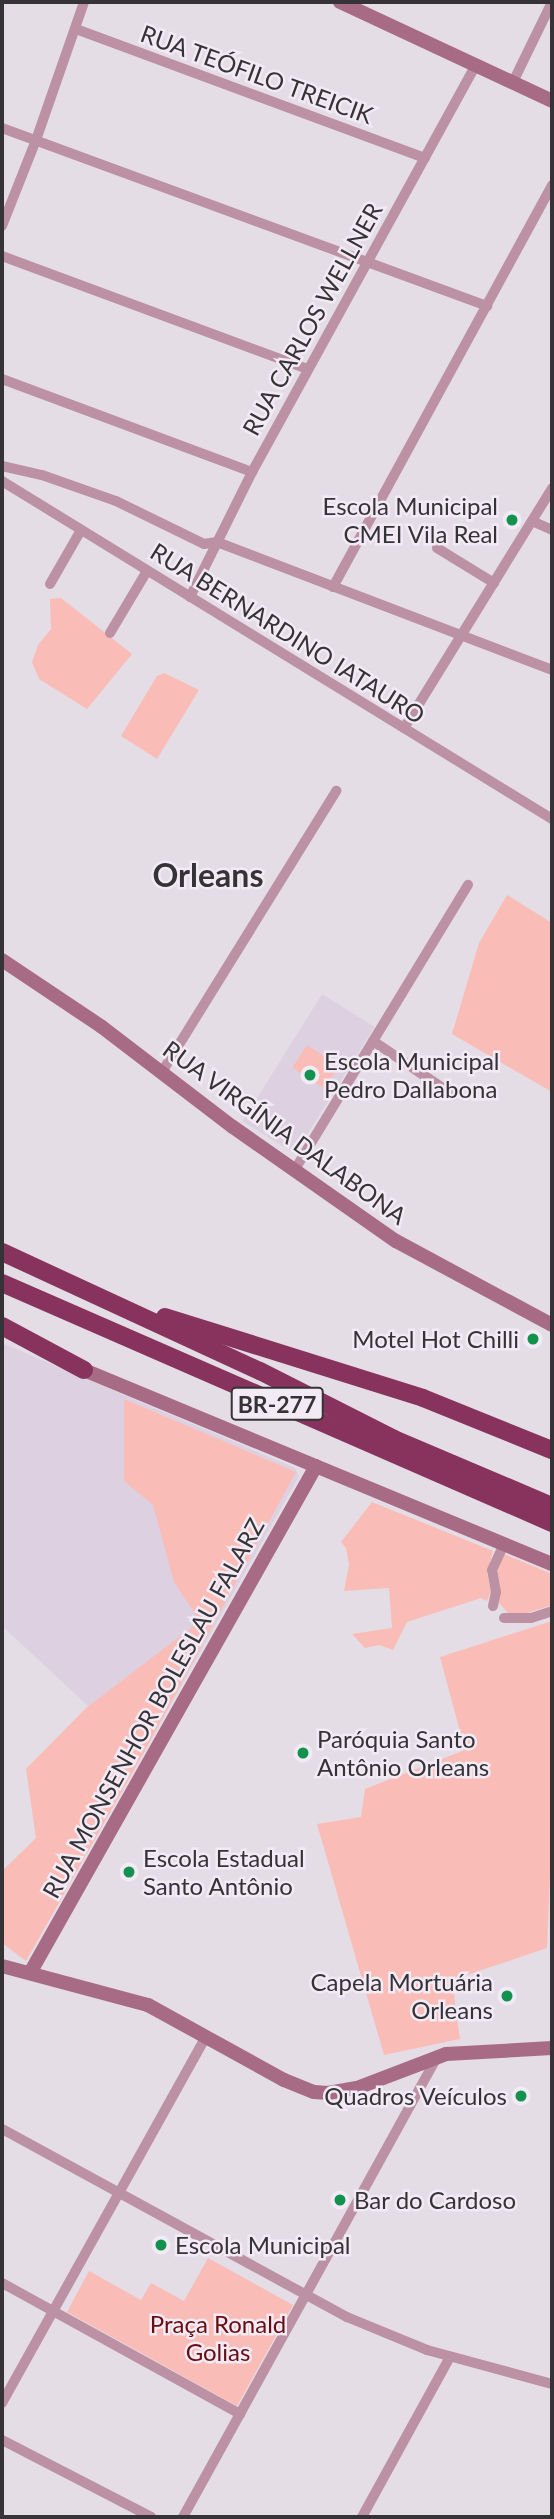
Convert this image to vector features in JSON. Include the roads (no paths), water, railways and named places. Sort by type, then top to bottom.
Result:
[{"type":"highway","name":"BR-277","points":[[2,1252],[260,1371],[406,1444],[552,1506]]},
{"type":"highway","name":"BR-277","points":[[2,1283],[552,1522]]},
{"type":"highway","points":[[96,1295],[413,1395],[552,1450]]},
{"type":"highway","points":[[2,1326],[84,1370]]},
{"type":"street","points":[[2,226],[36,140],[84,2]]},
{"type":"street","points":[[340,2],[552,101]]},
{"type":"street","points":[[513,82],[552,2]]},
{"type":"street","name":"RUA TEÓFILO TREICIK","points":[[76,29],[425,158]]},
{"type":"street","name":"RUA CARLOS WELLNER","points":[[190,597],[252,472],[477,64]]},
{"type":"street","points":[[2,128],[486,306]]},
{"type":"street","points":[[333,587],[552,185]]},
{"type":"street","points":[[2,256],[308,369]]},
{"type":"street","points":[[2,379],[252,472]]},
{"type":"street","points":[[2,466],[42,475],[116,501],[204,544],[217,542],[552,670]]},
{"type":"street","name":"RUA BERNARDINO IATAURO","points":[[2,481],[552,819]]},
{"type":"street","points":[[404,728],[552,488]]},
{"type":"street","points":[[532,521],[552,530]]},
{"type":"street","points":[[50,584],[81,530]]},
{"type":"street","points":[[437,548],[494,583]]},
{"type":"street","points":[[110,633],[147,571]]},
{"type":"street","points":[[162,1072],[336,791]]},
{"type":"street","points":[[294,1171],[468,885]]},
{"type":"street","name":"RUA VIRGÍNIA DALABONA","points":[[2,960],[84,1014],[294,1171],[405,1247],[552,1325]]},
{"type":"street","points":[[373,1041],[453,1095]]},
{"type":"street","points":[[84,1370],[552,1564]]},
{"type":"street","name":"RUA MONSENHOR BOLESLAU FALARZ","points":[[30,1973],[316,1465]]},
{"type":"street","points":[[493,1606],[496,1592],[492,1570],[504,1544]]},
{"type":"street","points":[[504,1618],[531,1618],[552,1611]]},
{"type":"street","points":[[2,1965],[148,2005],[284,2080],[314,2092],[328,2093],[357,2088],[437,2057],[552,2048]]},
{"type":"street","points":[[2,2403],[206,2036]]},
{"type":"street","points":[[183,2517],[437,2057]]},
{"type":"street","points":[[2,2129],[305,2296],[382,2333],[450,2357],[552,2384]]},
{"type":"street","points":[[2,2283],[240,2414]]},
{"type":"street","points":[[362,2517],[450,2357]]},
{"type":"street","points":[[2,2440],[151,2517]]},
{"type":"place","name":"Escola Municipal CMEI Vila Real","points":[[512,520]]},
{"type":"place","name":"Escola Municipal Pedro Dallabona","points":[[310,1075]]},
{"type":"place","name":"Motel Hot Chilli","points":[[533,1339]]},
{"type":"place","name":"Paróquia Santo Antônio Orleans","points":[[303,1753]]},
{"type":"place","name":"Escola Estadual Santo Antônio","points":[[129,1872]]},
{"type":"place","name":"Capela Mortuária Orleans","points":[[507,1996]]},
{"type":"place","name":"Quadros Veículos","points":[[521,2096]]},
{"type":"place","name":"Bar do Cardoso","points":[[340,2200]]},
{"type":"place","name":"Escola Municipal","points":[[161,2245]]},
{"type":"district","name":"Orleans","points":[[208,875]]},
{"type":"park label","name":"Praça Ronald Golias","points":[[218,2338]]}]
